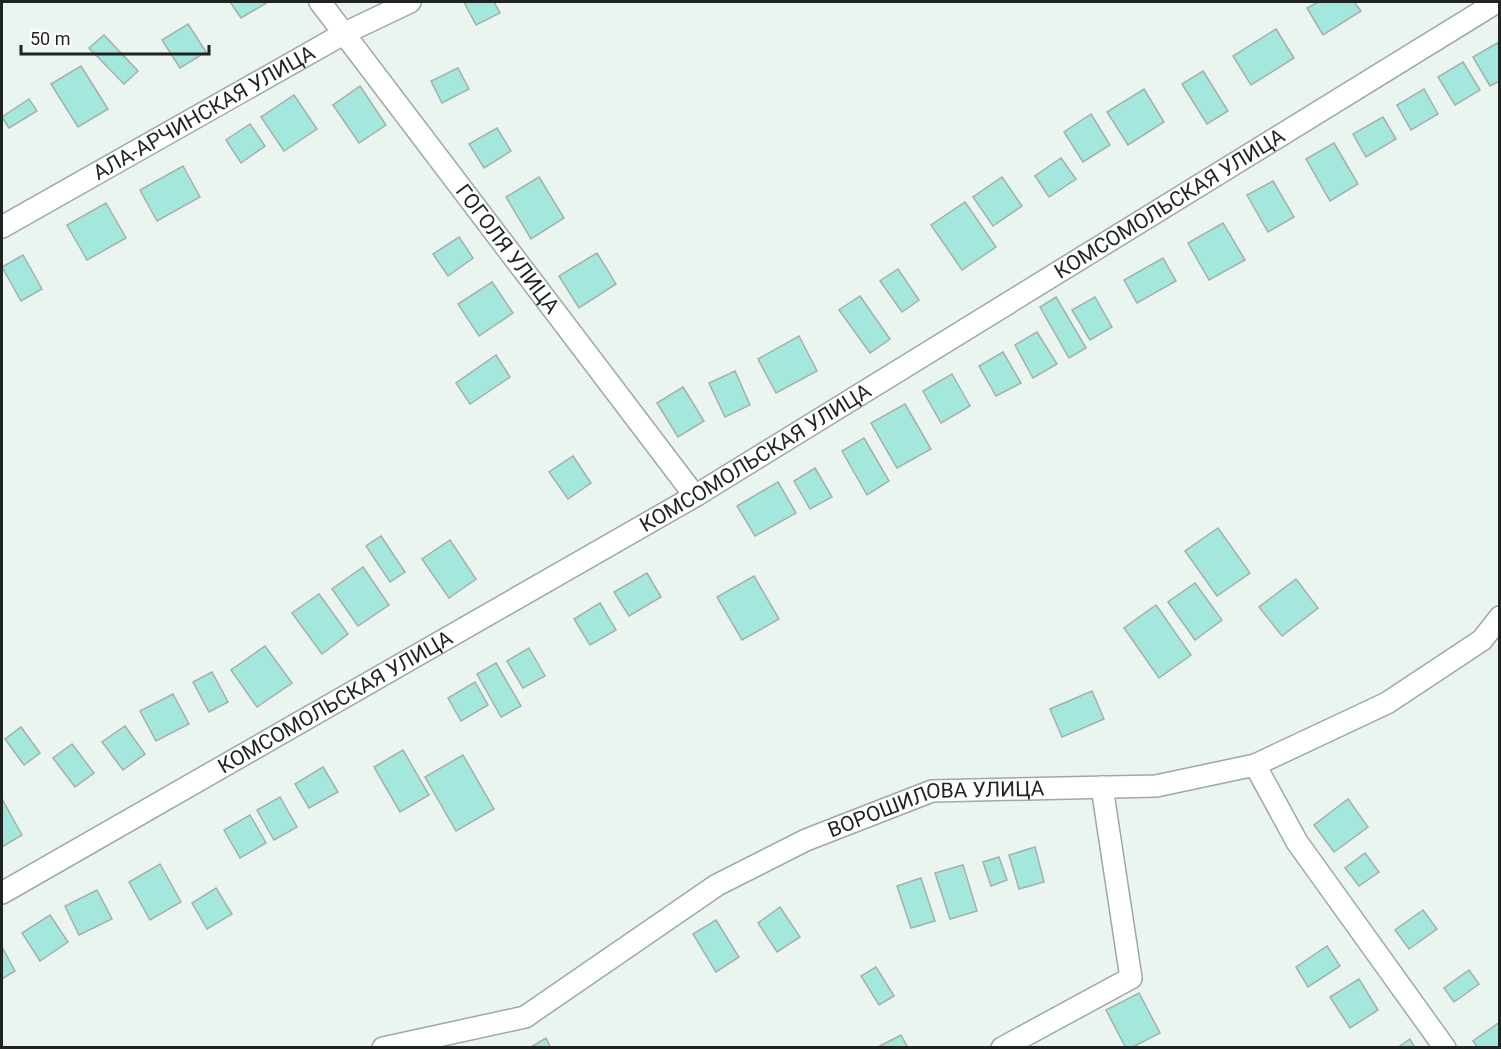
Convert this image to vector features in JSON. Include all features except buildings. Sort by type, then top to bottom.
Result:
[{"type":"street","name":"ГОГОЛЯ УЛИЦА","points":[[321,2],[695,496]]},
{"type":"street","name":"АЛА-АРЧИНСКАЯ УЛИЦА","points":[[2,227],[345,33],[410,2]]},
{"type":"street","name":"КОМСОМОЛЬСКАЯ УЛИЦА","points":[[2,893],[695,496],[1497,2]]},
{"type":"street","name":"ВОРОШИЛОВА УЛИЦА","points":[[383,1047],[525,1017],[717,885],[806,840],[932,791],[1156,786],[1255,765],[1387,703],[1482,640],[1497,624]]},
{"type":"street","points":[[1255,765],[1297,842],[1445,1047]]},
{"type":"street","points":[[1002,1047],[1131,978],[1102,787]]}]
